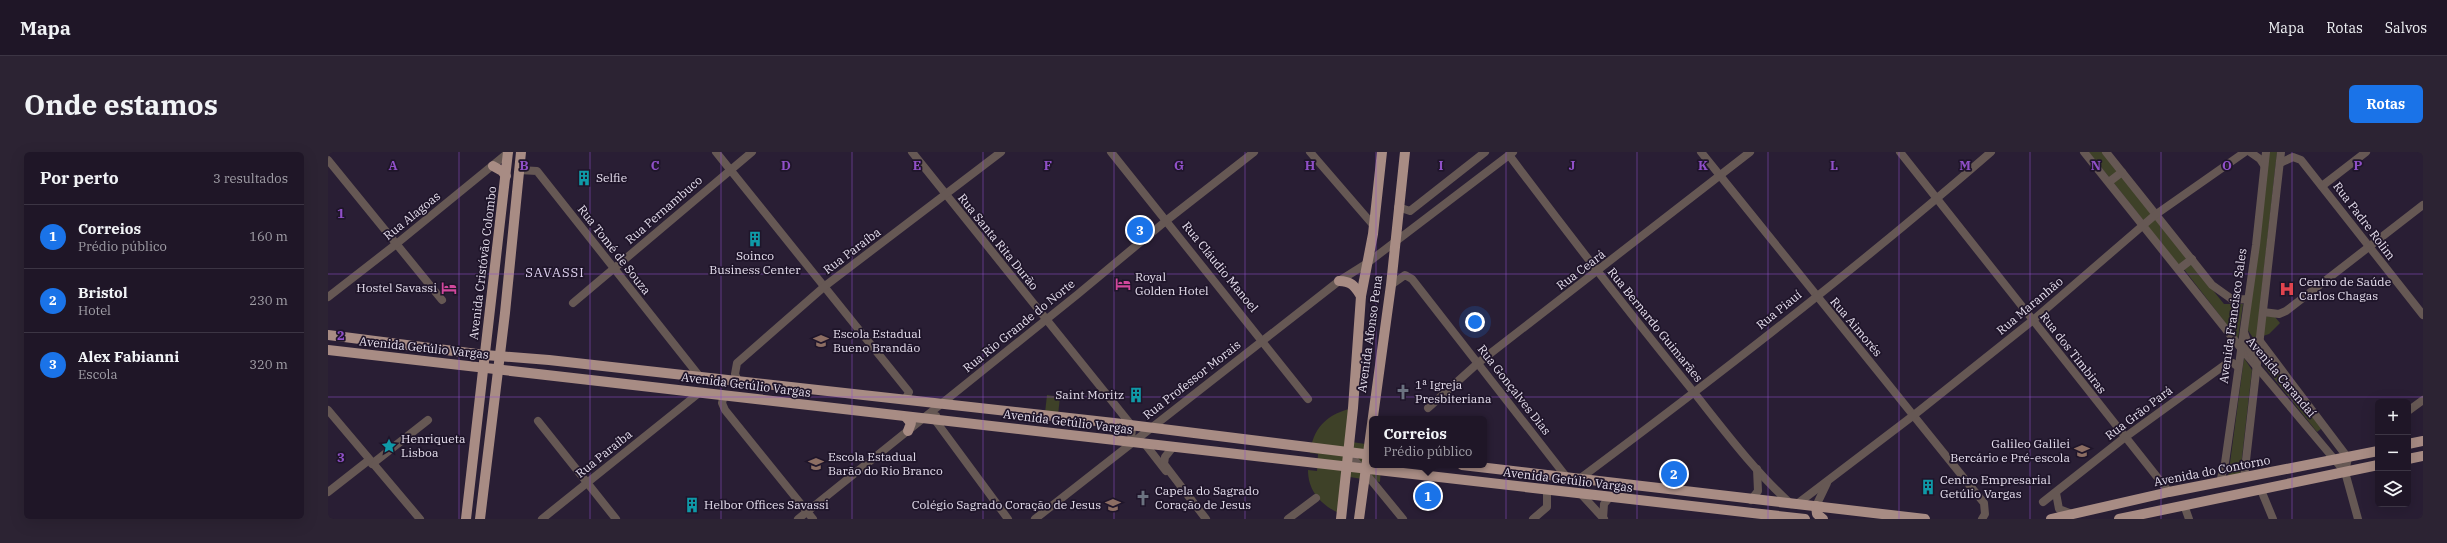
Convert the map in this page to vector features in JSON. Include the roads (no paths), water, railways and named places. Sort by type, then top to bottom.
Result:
[{"type":"main road","name":"Avenida Cristóvão Colombo","points":[[466,519],[509,152]]},
{"type":"main road","points":[[480,519],[521,152]]},
{"type":"main road","name":"Avenida Afonso Pena","points":[[1341,519],[1347,467],[1361,296],[1374,226],[1382,152]]},
{"type":"main road","name":"Avenida Afonso Pena","points":[[1375,416],[1405,152]]},
{"type":"main road","points":[[493,166],[502,171],[506,176]]},
{"type":"main road","points":[[1339,281],[1348,281],[1354,285],[1361,296]]},
{"type":"main road","name":"Avenida Getúlio Vargas","points":[[328,335],[485,355],[549,360],[738,381],[1151,428],[1369,455]]},
{"type":"main road","name":"Avenida Getúlio Vargas","points":[[328,350],[1582,494],[1754,516],[1805,519]]},
{"type":"main road","points":[[906,417],[911,423],[908,431]]},
{"type":"main road","points":[[2411,443],[2423,441]]},
{"type":"main road","name":"Avenida do Contorno","points":[[2051,519],[2169,492],[2375,452]]},
{"type":"main road","points":[[2411,458],[2423,456]]},
{"type":"main road","name":"Avenida Afonso Pena","points":[[1359,519],[1365,470],[1369,458]]},
{"type":"main road","points":[[2119,519],[2375,466]]},
{"type":"main road","name":"Avenida Getúlio Vargas","points":[[1484,468],[1573,480],[1926,519]]},
{"type":"main road","points":[[2188,504],[2210,496],[2235,490],[2242,484],[2244,478]]},
{"type":"main road","points":[[1772,502],[1789,518]]},
{"type":"main road","points":[[1816,506],[1817,514],[1823,519]]},
{"type":"street","name":"Rua Alagoas","points":[[328,297],[395,245],[509,152]]},
{"type":"street","points":[[716,152],[826,286],[909,392],[905,400]]},
{"type":"street","name":"Rua Pernambuco","points":[[573,303],[752,152]]},
{"type":"street","name":"Rua Santa Rita Durão","points":[[912,152],[1132,426]]},
{"type":"street","name":"Rua Paraíba","points":[[738,381],[735,374],[736,363],[826,286],[1001,152]]},
{"type":"street","name":"Rua Cláudio Manoel","points":[[1111,152],[1167,220],[1308,399]]},
{"type":"street","name":"Rua Rio Grande do Norte","points":[[798,519],[1046,320],[1167,220],[1254,152]]},
{"type":"street","points":[[1310,152],[1374,226]]},
{"type":"street","points":[[1398,207],[1410,211],[1485,152]]},
{"type":"street","name":"Rua Aimorés","points":[[1701,152],[1815,297],[1914,415],[1984,503],[1985,514],[1982,519]]},
{"type":"street","name":"Rua Ceará","points":[[1428,408],[1478,363],[1750,152]]},
{"type":"street","name":"Rua dos Timbiras","points":[[1900,152],[2124,438],[2169,492]]},
{"type":"street","name":"Rua Piauí","points":[[1573,480],[1695,393],[1937,199],[1991,152]]},
{"type":"street","name":"Avenida Carandaí","points":[[2084,152],[2144,224],[2256,367],[2333,460],[2345,472]]},
{"type":"street","points":[[2106,152],[2218,291],[2233,300],[2247,299]]},
{"type":"street","name":"Rua Maranhão","points":[[1794,504],[1914,415],[2032,321],[2155,214],[2245,152]]},
{"type":"street","points":[[2250,152],[2260,159],[2264,166]]},
{"type":"street","name":"Avenida Francisco Sales","points":[[2220,482],[2225,463],[2240,347],[2256,245],[2266,152]]},
{"type":"street","points":[[2244,478],[2281,152]]},
{"type":"street","points":[[2322,186],[2366,152]]},
{"type":"street","name":"Rua Professor Morais","points":[[1035,519],[1339,281],[1366,264],[1511,154]]},
{"type":"street","name":"Rua Bernardo Guimarães","points":[[1511,154],[1597,272],[1757,469],[1794,504]]},
{"type":"street","name":"Rua Padre Rolim","points":[[2280,163],[2288,158],[2297,157],[2322,186],[2368,247],[2423,315]]},
{"type":"street","points":[[328,160],[395,245],[442,300]]},
{"type":"street","name":"Rua Tomé de Souza","points":[[519,170],[537,171],[613,270],[700,377]]},
{"type":"street","points":[[2109,182],[2122,172]]},
{"type":"street","points":[[1419,205],[1428,217]]},
{"type":"street","points":[[2263,312],[2280,314],[2286,311],[2423,205]]},
{"type":"street","points":[[2256,245],[2271,247]]},
{"type":"street","points":[[2178,269],[2192,259]]},
{"type":"street","name":"Rua Gonçalves Dias","points":[[1391,285],[1405,275],[1412,279],[1573,480]]},
{"type":"street","points":[[2244,326],[2247,342],[2256,367]]},
{"type":"street","name":"Avenida Carandaí","points":[[2259,340],[2348,458]]},
{"type":"street","points":[[676,374],[682,368],[684,357]]},
{"type":"street","name":"Rua Grão Pará","points":[[2043,502],[2124,438],[2226,364],[2233,363],[2238,367]]},
{"type":"street","name":"Rua Paraíba","points":[[542,519],[699,393]]},
{"type":"street","points":[[724,395],[722,403],[725,410],[813,519]]},
{"type":"street","points":[[2411,410],[2423,400]]},
{"type":"street","points":[[941,404],[935,420],[1008,519]]},
{"type":"street","points":[[328,410],[420,519]]},
{"type":"street","points":[[328,492],[428,420]]},
{"type":"street","points":[[538,421],[616,519]]},
{"type":"street","points":[[1132,426],[1132,443]]},
{"type":"street","points":[[2320,444],[2332,436]]},
{"type":"street","points":[[1145,444],[1165,471],[1173,476]]},
{"type":"street","points":[[1173,447],[1165,457],[1164,464],[1206,519]]},
{"type":"street","points":[[1348,452],[1365,470],[1403,519]]},
{"type":"street","points":[[2348,458],[2345,472],[2358,519]]},
{"type":"street","points":[[1751,500],[1758,490],[1757,469]]},
{"type":"street","name":"Rua Maranhão","points":[[1816,506],[1829,479]]},
{"type":"street","points":[[2261,490],[2273,519]]},
{"type":"street","points":[[1533,519],[1542,512],[1548,500],[1547,491]]},
{"type":"street","points":[[2056,493],[2060,509],[2072,514]]},
{"type":"street","points":[[1582,494],[1604,519]]},
{"type":"street","points":[[1288,519],[1316,498]]},
{"type":"street","points":[[1604,519],[1604,504],[1610,498]]},
{"type":"street","points":[[2188,504],[2189,519]]},
{"type":"place","name":"Selfie","points":[[584,178]]},
{"type":"place","name":"Alex Fabianni","points":[[1140,230]]},
{"type":"place","name":"Soinco Business Center","points":[[755,239]]},
{"type":"place","name":"Royal Golden Hotel","points":[[1123,284]]},
{"type":"place","name":"Hostel Savassi","points":[[449,288]]},
{"type":"place","name":"Centro de Saúde Carlos Chagas","points":[[2287,289]]},
{"type":"place","name":"Escola Estadual Bueno Brandão","points":[[821,341]]},
{"type":"place","name":"1ª Igreja Presbiteriana","points":[[1403,392]]},
{"type":"place","name":"Saint Moritz","points":[[1136,395]]},
{"type":"place","name":"Henriqueta Lisboa","points":[[389,446]]},
{"type":"place","name":"Galileo Galilei Bercário e Pré-escola","points":[[2082,451]]},
{"type":"place","name":"Escola Estadual Barão do Rio Branco","points":[[816,464]]},
{"type":"place","name":"Bristol","points":[[1674,474]]},
{"type":"place","name":"Centro Empresarial Getúlio Vargas","points":[[1928,487]]},
{"type":"place","name":"Correios","points":[[1428,496]]},
{"type":"place","name":"Capela do Sagrado Coração de Jesus","points":[[1143,498]]},
{"type":"place","name":"Helbor Offices Savassi","points":[[692,505]]},
{"type":"place","name":"Colégio Sagrado Coração de Jesus","points":[[1113,505]]},
{"type":"district","name":"SAVASSI","points":[[555,272]]}]
